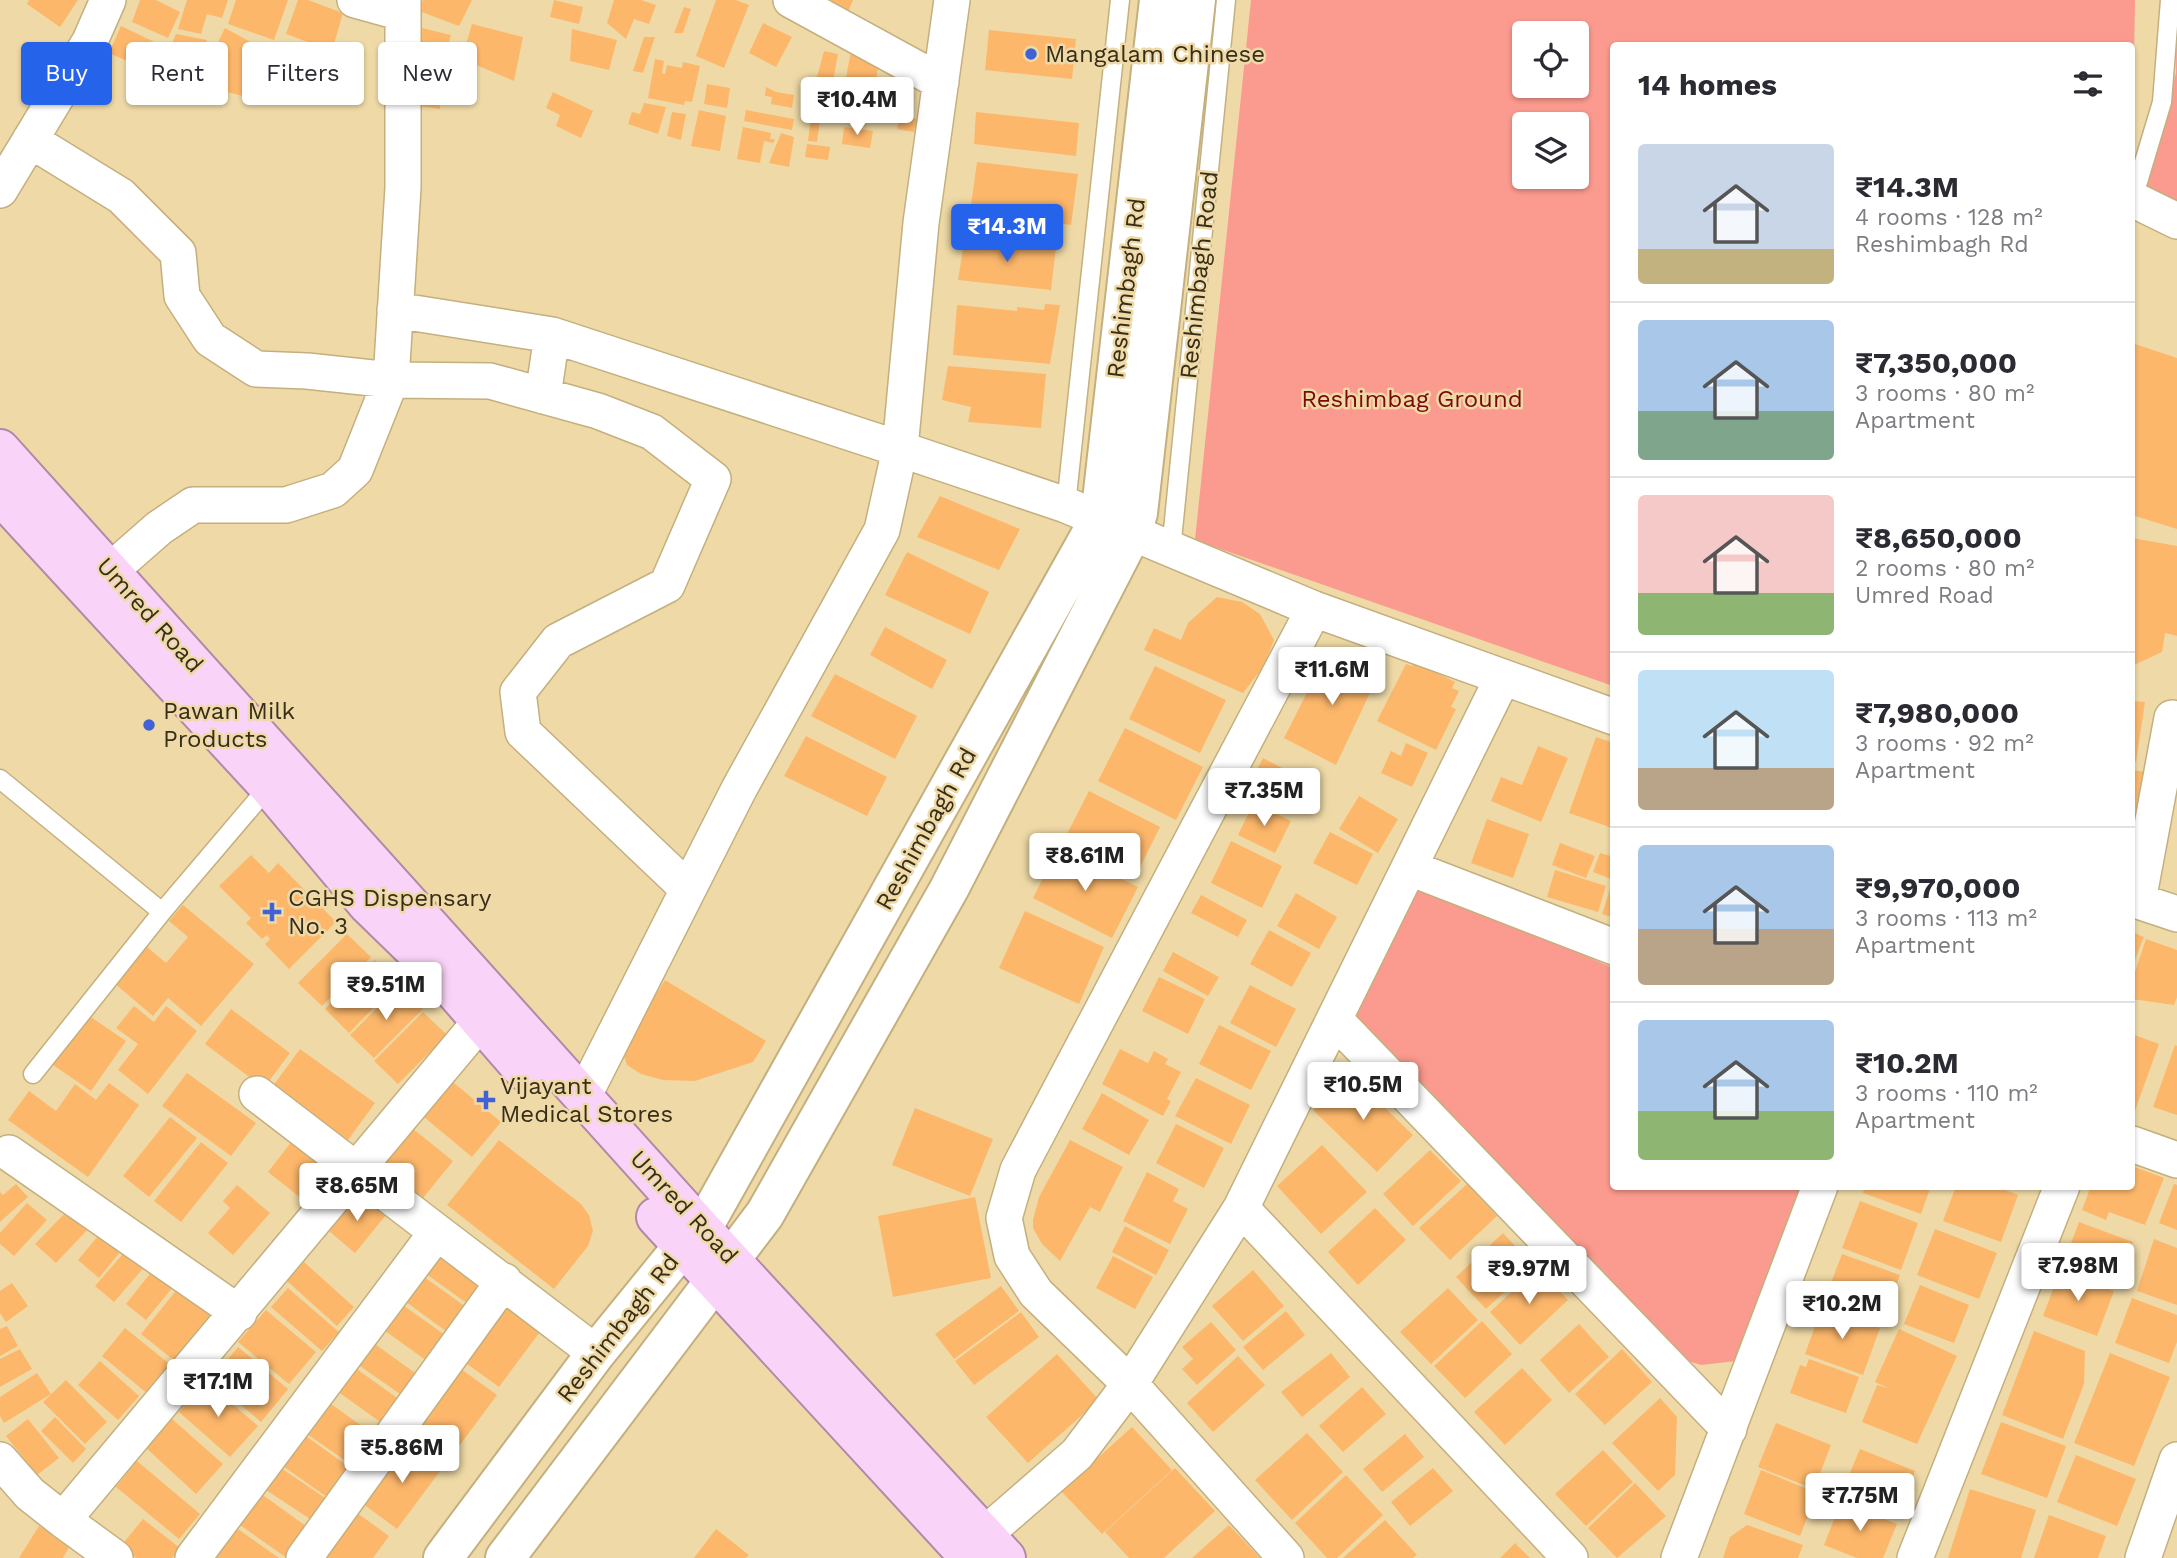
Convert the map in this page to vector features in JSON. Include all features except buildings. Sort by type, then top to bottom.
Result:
[{"type":"main road","name":"Reshimbagh Rd","points":[[443,1558],[596,1353],[692,1238],[1099,519],[1159,0]]},
{"type":"main road","points":[[505,1558],[724,1272],[765,1214],[949,889],[1099,519],[1138,513],[1196,0]]},
{"type":"main road","name":"Umred Road","points":[[0,449],[110,571],[279,778],[576,1107]]},
{"type":"main road","points":[[0,495],[279,778],[368,905],[425,960],[480,1022],[576,1107],[692,1238],[987,1550]]},
{"type":"street","points":[[0,190],[90,41],[108,0]]},
{"type":"street","points":[[110,571],[159,528],[193,505],[286,505],[333,490],[355,470],[391,380],[403,188],[402,6],[355,0]]},
{"type":"street","points":[[791,0],[941,82]]},
{"type":"street","points":[[576,1107],[745,777],[883,530],[900,449],[921,223],[952,0]]},
{"type":"street","points":[[30,140],[121,195],[178,253],[182,296],[210,340],[256,369],[307,370],[391,380],[490,381],[598,411],[652,432],[713,479],[667,585],[558,641],[518,692],[523,732],[688,889]]},
{"type":"street","points":[[2135,202],[2177,221]]},
{"type":"street","points":[[395,310],[552,334],[900,449],[1099,519],[1314,609],[1610,717]]},
{"type":"street","points":[[543,396],[552,334]]},
{"type":"street","points":[[1286,1558],[1130,1384],[1036,1293],[1012,1256],[1004,1218],[1018,1170],[1314,609]]},
{"type":"street","points":[[987,1550],[1077,1454],[1130,1384],[1241,1208],[1502,679]]},
{"type":"street","points":[[2172,718],[2135,900],[2177,914]]},
{"type":"street","points":[[1410,868],[1610,945]]},
{"type":"street","points":[[1336,1020],[1729,1429]]},
{"type":"street","points":[[63,1520],[480,1022]]},
{"type":"street","points":[[257,1094],[596,1353]]},
{"type":"street","points":[[2135,1145],[2177,1160]]},
{"type":"street","points":[[9,1153],[239,1312]]},
{"type":"street","points":[[1679,1558],[1819,1190]]},
{"type":"street","points":[[1915,1558],[2060,1190]]},
{"type":"street","points":[[1241,1208],[1570,1558]]},
{"type":"street","points":[[193,1558],[437,1232]]},
{"type":"street","points":[[304,1558],[504,1281]]},
{"type":"street","points":[[0,1460],[30,1494],[115,1558]]},
{"type":"street","points":[[2143,1558],[2177,1460]]},
{"type":"lane","points":[[1099,519],[1120,0]]},
{"type":"lane","name":"Reshimbagh Road","points":[[1171,550],[1226,0]]},
{"type":"lane","points":[[2135,191],[2162,102],[2170,34],[2170,0]]},
{"type":"lane","points":[[33,1074],[162,912],[279,778]]},
{"type":"lane","points":[[0,779],[162,912]]},
{"type":"green space","name":"Reshimbag Ground","points":[[1251,0],[2135,0],[2134,42],[1610,42],[1610,685],[1195,540]]},
{"type":"green space","points":[[2177,0],[2177,205],[2144,184],[2176,73]]},
{"type":"green space","points":[[1416,883],[1610,967],[1610,1190],[1804,1190],[1736,1361],[1701,1365],[1685,1360],[1349,1016]]},
{"type":"place","name":"Mangalam Chinese","points":[[1031,54]]},
{"type":"place","name":"Pawan Milk Products","points":[[149,725]]},
{"type":"place","name":"CGHS Dispensary No. 3","points":[[272,912]]},
{"type":"place","name":"Vijayant Medical Stores","points":[[486,1100]]}]
